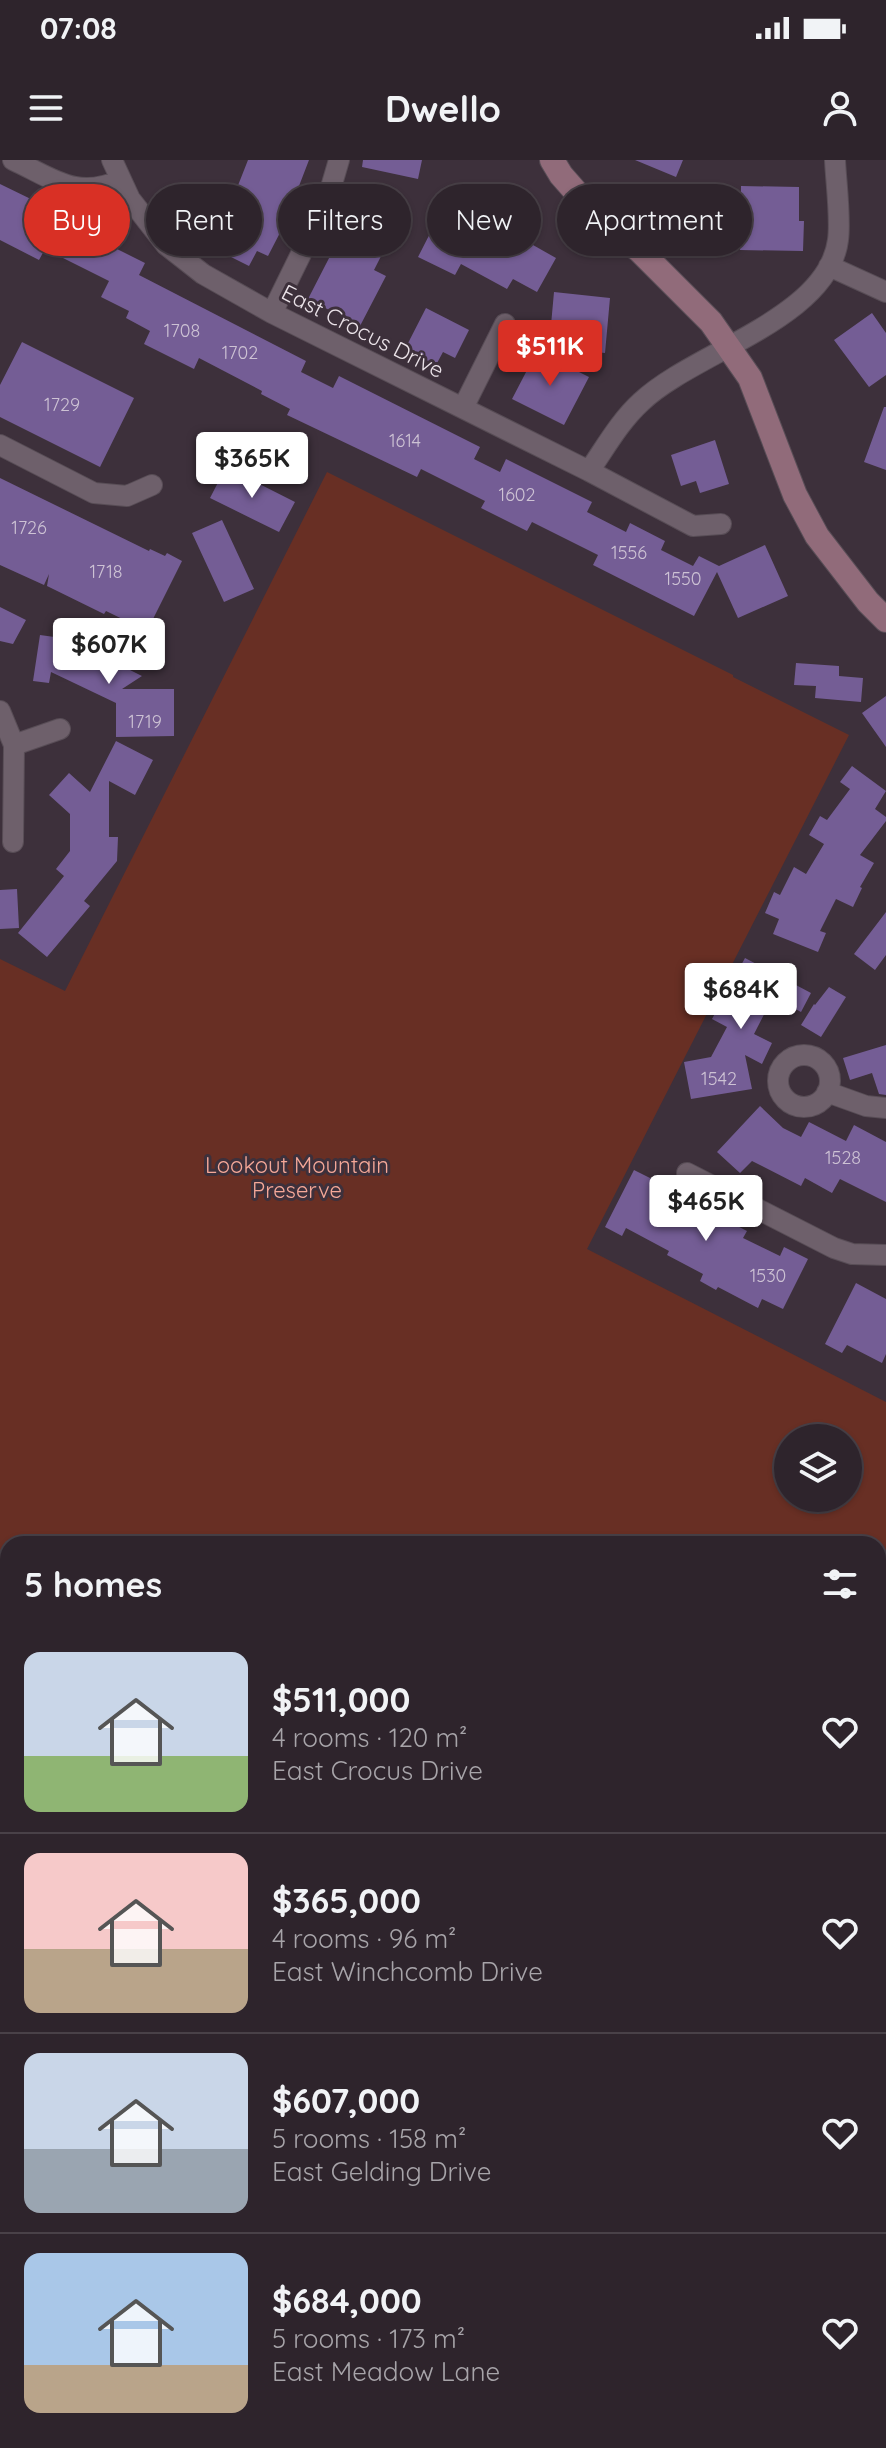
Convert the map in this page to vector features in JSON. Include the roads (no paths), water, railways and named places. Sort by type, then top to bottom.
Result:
[{"type":"street","points":[[13,160],[73,188],[101,188],[121,180]]},
{"type":"street","name":"East Crocus Drive","points":[[112,160],[130,199],[166,245],[203,274],[272,313],[693,526],[721,524]]},
{"type":"street","points":[[272,313],[327,201],[339,160]]},
{"type":"street","points":[[552,160],[597,216],[640,251],[711,322],[750,378],[795,495],[817,536],[868,602],[886,620]]},
{"type":"street","points":[[589,471],[640,403],[673,377],[763,329],[788,312],[815,287],[829,266],[838,241],[835,160]]},
{"type":"street","points":[[829,266],[886,292]]},
{"type":"street","points":[[463,408],[505,324]]},
{"type":"street","points":[[0,445],[94,493],[127,496],[152,485]]},
{"type":"street","points":[[0,711],[14,745],[13,842]]},
{"type":"street","points":[[14,745],[60,729]]},
{"type":"street","points":[[827,1092],[866,1106],[886,1108]]},
{"type":"street","points":[[687,1173],[834,1248],[852,1254],[886,1255]]},
{"type":"park label","name":"Lookout Mountain Preserve","points":[[297,1178]]}]
